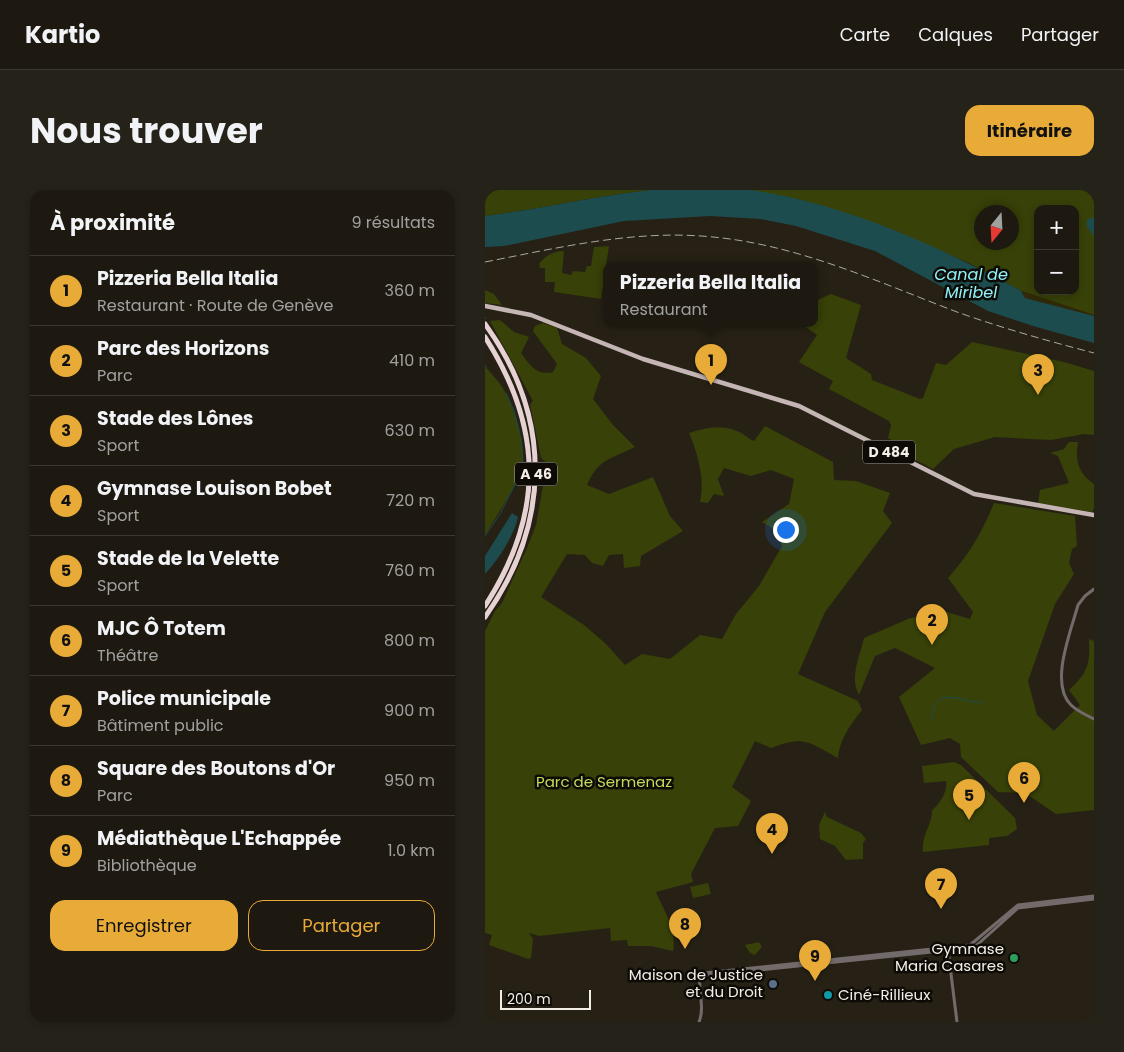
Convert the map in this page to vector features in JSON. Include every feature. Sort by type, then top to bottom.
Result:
[{"type":"highway","name":"A 46","points":[[485,617],[507,582],[521,553],[530,522],[536,478],[535,449],[528,411],[515,378],[487,327]]},
{"type":"highway","name":"A 46","points":[[485,337],[502,366],[519,405],[527,436],[530,470],[527,507],[519,540],[503,578],[485,606]]},
{"type":"main road","name":"D 484","points":[[485,306],[517,312],[643,358],[799,406],[974,494],[1094,515]]},
{"type":"street","points":[[1094,589],[1078,605],[1061,679],[1062,690],[1068,702],[1079,711],[1094,719]]},
{"type":"street","points":[[699,1022],[703,1011],[702,976],[709,972],[973,944],[1018,905],[1094,898]]},
{"type":"street","points":[[948,948],[957,1022]]},
{"type":"green space","points":[[485,190],[651,190],[485,216]]},
{"type":"green space","points":[[748,190],[1094,190],[1094,315],[1021,291],[969,263],[883,227],[801,200]]},
{"type":"green space","points":[[609,246],[607,262],[603,262],[601,299],[554,292],[555,282],[545,282],[545,268],[540,268],[539,264],[550,254],[564,251],[562,273],[571,275],[573,271],[585,272],[587,266],[591,266],[594,247]]},
{"type":"green space","points":[[485,290],[494,294],[502,305],[485,303]]},
{"type":"green space","points":[[831,294],[861,305],[846,358],[871,374],[872,380],[920,399],[923,398],[936,363],[946,365],[972,342],[1064,362],[1094,371],[1094,435],[1084,434],[1051,440],[995,437],[954,449],[933,469],[906,455],[908,449],[888,438],[891,425],[889,421],[829,389],[833,381],[799,362],[817,335],[805,327],[818,327],[818,300]]},
{"type":"green space","name":"Parc de Sermenaz","points":[[500,320],[514,332],[529,337],[521,353],[538,371],[553,372],[557,364],[533,331],[535,326],[543,323],[557,328],[562,344],[586,358],[601,376],[593,399],[613,425],[635,447],[606,461],[591,476],[587,485],[609,494],[653,477],[670,516],[683,531],[641,556],[640,566],[624,568],[623,554],[609,555],[603,566],[592,563],[585,555],[567,554],[541,597],[584,625],[605,643],[625,665],[642,654],[670,659],[700,635],[722,639],[736,614],[759,586],[782,546],[775,530],[762,522],[789,504],[794,479],[771,470],[751,476],[724,468],[718,479],[724,496],[714,494],[708,503],[700,502],[702,484],[700,467],[689,433],[719,427],[739,432],[754,441],[765,426],[833,462],[834,480],[856,481],[890,493],[883,511],[892,523],[825,612],[798,674],[858,701],[862,710],[843,739],[838,758],[806,742],[792,742],[771,748],[755,741],[732,787],[751,801],[738,826],[715,828],[691,874],[693,882],[656,892],[669,920],[673,935],[673,951],[651,946],[628,946],[627,940],[611,941],[610,928],[539,936],[529,933],[533,939],[531,958],[528,959],[489,945],[492,935],[485,933],[485,631],[495,611],[502,603],[536,525],[547,463],[541,458],[530,404],[533,401],[490,321]]},
{"type":"green space","points":[[485,366],[502,387],[512,407],[521,436],[523,464],[518,479],[507,500],[485,535]]},
{"type":"green space","points":[[1069,442],[1078,442],[1077,455],[1079,466],[1084,475],[1094,484],[1094,508],[1092,512],[1038,503],[1040,490],[1069,483],[1058,456],[1050,453],[1064,449]]},
{"type":"green space","points":[[994,503],[1075,516],[1077,546],[1072,549],[1069,563],[1074,574],[1055,604],[1028,681],[1037,715],[1054,731],[1080,705],[1069,690],[1084,673],[1088,662],[1089,639],[1094,641],[1094,810],[1056,814],[1025,793],[998,792],[961,757],[960,744],[950,738],[921,745],[899,697],[935,668],[895,648],[875,656],[859,695],[856,688],[856,667],[864,638],[908,619],[940,610],[970,619],[973,612],[948,578],[974,543]]},
{"type":"green space","points":[[954,762],[961,765],[1015,818],[1017,829],[1007,836],[989,838],[989,845],[923,852],[924,840],[932,816],[932,810],[943,797],[946,781],[924,783],[922,766]]},
{"type":"green space","points":[[825,812],[827,817],[861,833],[866,839],[863,843],[863,859],[846,860],[835,846],[820,839],[819,825]]},
{"type":"green space","points":[[708,883],[711,894],[693,898],[690,887]]},
{"type":"green space","points":[[759,942],[762,947],[755,955],[750,953],[745,945]]},
{"type":"sand","points":[[1021,291],[1094,315],[1094,316],[1025,298]]},
{"type":"water","name":"Canal de Miribel","points":[[651,190],[750,190],[820,205],[890,228],[990,274],[1021,291],[1025,298],[1094,316],[1094,343],[988,311],[875,251],[796,226],[761,219],[710,216],[624,221],[504,246],[485,247],[485,216]]},
{"type":"water","points":[[1094,218],[1094,236],[1087,227],[1087,220]]},
{"type":"water","points":[[512,513],[518,517],[513,532],[500,555],[485,574],[485,556]]},
{"type":"waterway","points":[[506,393],[514,411],[520,435]]},
{"type":"waterway","points":[[485,536],[500,514],[523,468],[521,438]]},
{"type":"waterway","points":[[932,719],[934,707],[939,700],[945,698],[952,697],[984,702]]},
{"type":"railway","points":[[485,262],[566,246],[620,238],[674,235],[735,240],[768,246],[832,264],[974,318],[1094,353]]},
{"type":"place","name":"Pizzeria Bella Italia","points":[[711,385]]},
{"type":"place","name":"Stade des Lônes","points":[[1038,395]]},
{"type":"place","name":"Parc des Horizons","points":[[932,645]]},
{"type":"place","name":"MJC Ô Totem","points":[[1024,803]]},
{"type":"place","name":"Stade de la Velette","points":[[969,820]]},
{"type":"place","name":"Gymnase Louison Bobet","points":[[772,854]]},
{"type":"place","name":"Police municipale","points":[[941,909]]},
{"type":"place","name":"Square des Boutons d'Or","points":[[685,949]]},
{"type":"place","name":"Gymnase Maria Casares","points":[[1014,958]]},
{"type":"place","name":"Médiathèque L'Echappée","points":[[815,981]]},
{"type":"place","name":"Maison de Justice et du Droit","points":[[773,984]]},
{"type":"place","name":"Ciné-Rillieux","points":[[828,995]]}]
